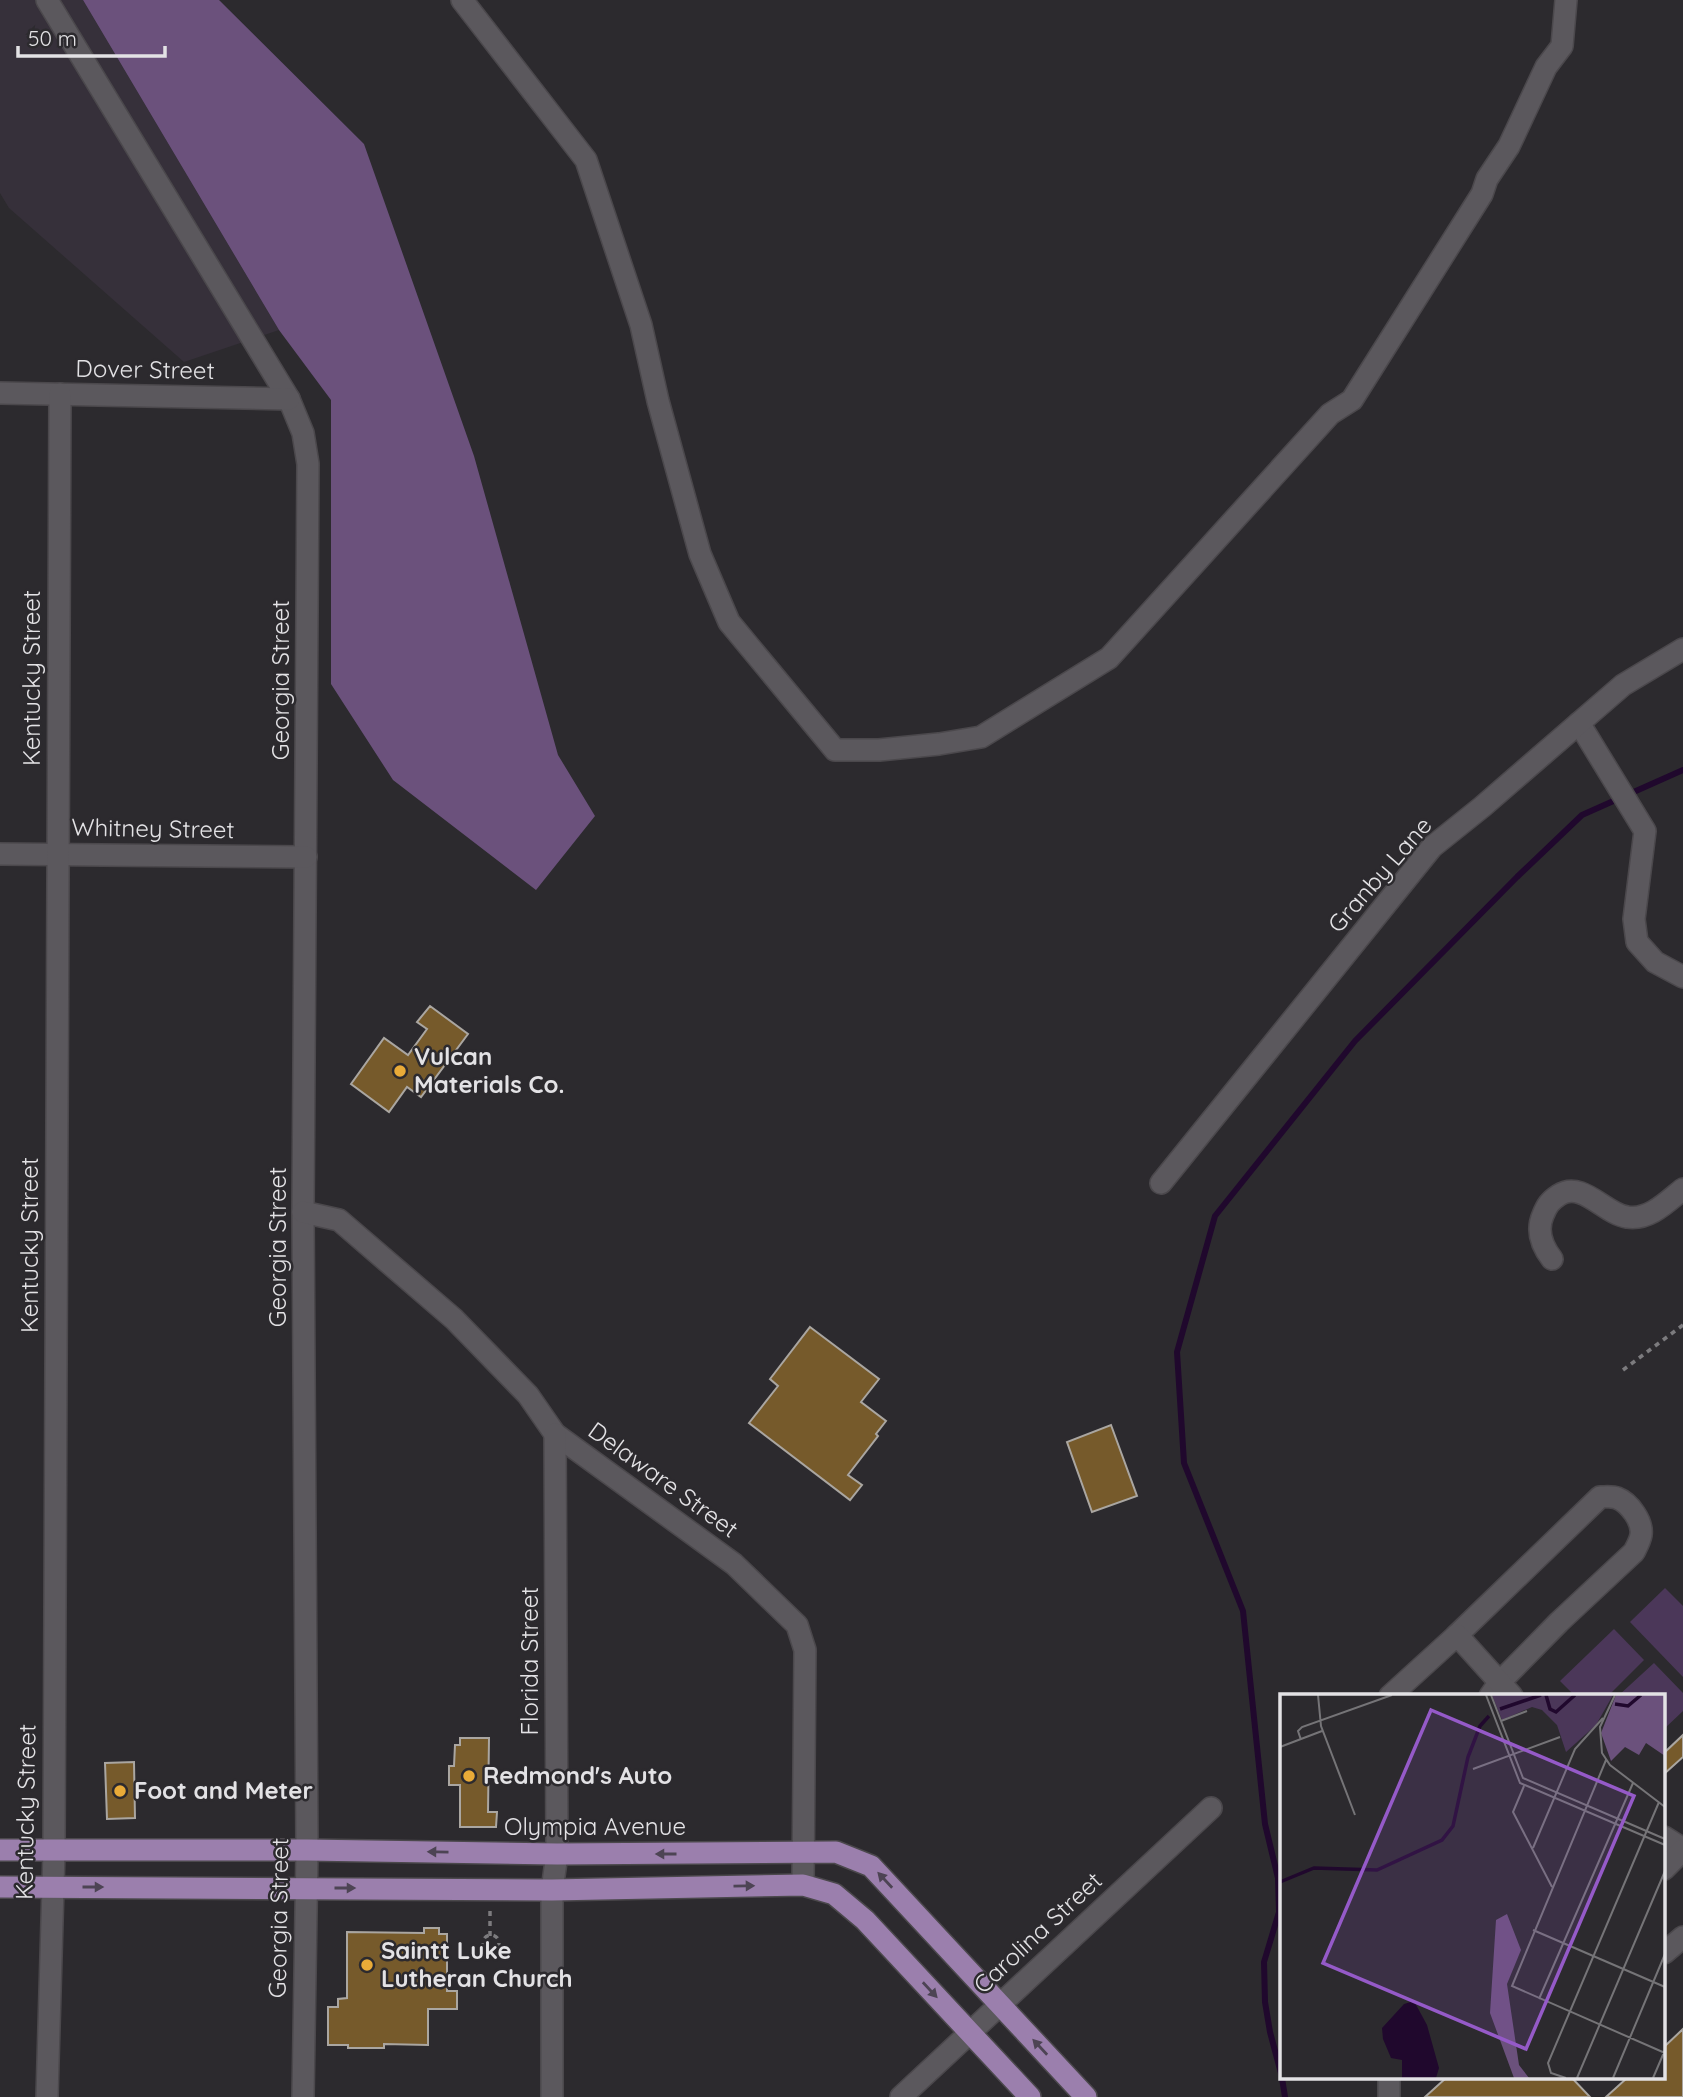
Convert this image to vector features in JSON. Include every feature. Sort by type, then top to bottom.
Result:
[{"type":"main road","name":"Olympia Avenue","points":[[0,1850],[836,1853],[872,1866],[1086,2097]]},
{"type":"main road","points":[[0,1887],[552,1890],[803,1885],[834,1894],[865,1920],[1030,2097]]},
{"type":"street","name":"Georgia Street","points":[[47,0],[289,400],[303,433],[309,464],[303,1212],[307,1850],[303,2097]]},
{"type":"street","points":[[462,0],[586,160],[641,325],[658,401],[700,554],[729,622],[835,750],[879,750],[981,737],[1109,657],[1330,414],[1352,400],[1482,194],[1487,178],[1509,146],[1546,67],[1562,46],[1566,0]]},
{"type":"street","name":"Dover Street","points":[[0,393],[289,400]]},
{"type":"street","name":"Kentucky Street","points":[[47,2097],[54,1851],[60,394]]},
{"type":"street","name":"Granby Lane","points":[[1161,1183],[1432,847],[1584,732],[1623,685],[1683,649]]},
{"type":"street","points":[[1584,732],[1645,831],[1634,919],[1637,942],[1655,962],[1683,978]]},
{"type":"street","name":"Whitney Street","points":[[0,854],[306,857]]},
{"type":"street","points":[[1552,1259],[1542,1246],[1540,1222],[1548,1203],[1564,1192],[1579,1192],[1627,1217],[1647,1215],[1683,1189]]},
{"type":"street","name":"Delaware Street","points":[[303,1212],[339,1220],[454,1319],[528,1395],[555,1434],[734,1564],[797,1625],[805,1650],[803,1885]]},
{"type":"street","name":"Florida Street","points":[[552,2097],[552,1890],[557,1854],[555,1434]]},
{"type":"street","points":[[1392,1694],[1600,1497],[1615,1497],[1625,1503],[1636,1516],[1641,1538],[1634,1552],[1559,1622],[1500,1692],[1457,1635]]},
{"type":"street","name":"Carolina Street","points":[[901,2097],[1211,1808]]},
{"type":"street","points":[[1666,1838],[1683,1849],[1666,1866]]},
{"type":"street","points":[[1666,1951],[1683,1937]]},
{"type":"path","points":[[1623,1370],[1683,1325]]},
{"type":"path","points":[[490,1936],[491,1890]]},
{"type":"path","points":[[490,1936],[495,1937],[498,1942],[494,1951],[486,1950],[483,1944],[486,1937],[490,1936]]},
{"type":"shaded area","points":[[0,0],[83,0],[279,330],[184,362],[9,208],[0,193]]},
{"type":"shaded area","points":[[83,0],[219,0],[364,144],[474,456],[558,755],[595,816],[536,890],[393,780],[331,684],[331,400],[279,330]]},
{"type":"shaded area","points":[[1665,1588],[1683,1606],[1683,1677],[1630,1622]]},
{"type":"shaded area","points":[[1614,1629],[1644,1660],[1610,1694],[1573,1694],[1560,1681]]},
{"type":"shaded area","points":[[1654,1663],[1683,1693],[1683,1711],[1666,1727],[1666,1694],[1620,1694]]},
{"type":"building","name":"Vulcan Materials Co.","points":[[430,1006],[468,1034],[421,1097],[407,1087],[389,1112],[351,1084],[384,1038],[408,1055],[427,1029],[417,1022]]},
{"type":"building","points":[[810,1327],[879,1379],[861,1402],[886,1421],[848,1475],[862,1485],[850,1500],[749,1423],[778,1386],[770,1379]]},
{"type":"building","points":[[1111,1425],[1137,1496],[1092,1512],[1067,1442]]},
{"type":"building","points":[[1683,1735],[1683,1757],[1666,1772],[1666,1751]]},
{"type":"building","name":"Redmond's Auto","points":[[460,1738],[489,1738],[488,1812],[497,1812],[496,1827],[460,1827],[460,1785],[449,1785],[449,1766],[454,1766],[455,1745],[460,1745]]},
{"type":"building","name":"Foot and Meter","points":[[134,1762],[135,1818],[107,1819],[105,1763]]},
{"type":"building","name":"Saintt Luke Lutheran Church","points":[[424,1928],[439,1928],[439,1934],[447,1934],[447,1991],[457,1991],[457,2009],[428,2009],[428,2045],[384,2044],[384,2048],[348,2048],[348,2045],[328,2045],[328,2007],[338,2007],[338,1999],[347,1998],[347,1932],[424,1933]]},
{"type":"building","points":[[1683,2029],[1683,2097],[1606,2097],[1625,2080],[1666,2080],[1666,2045]]},
{"type":"building","points":[[1444,2080],[1574,2080],[1590,2097],[1425,2097]]},
{"type":"waterway","points":[[1280,2070],[1265,2002],[1264,1962],[1279,1912],[1278,1878],[1265,1824],[1243,1611],[1184,1463],[1177,1352],[1215,1216],[1355,1041],[1582,815],[1683,770]]},
{"type":"waterway","points":[[1282,2080],[1285,2097]]},
{"type":"place","name":"Vulcan Materials Co.","points":[[400,1071]]},
{"type":"place","name":"Redmond's Auto","points":[[469,1776]]},
{"type":"place","name":"Foot and Meter","points":[[120,1791]]},
{"type":"place","name":"Saintt Luke Lutheran Church","points":[[367,1965]]}]
